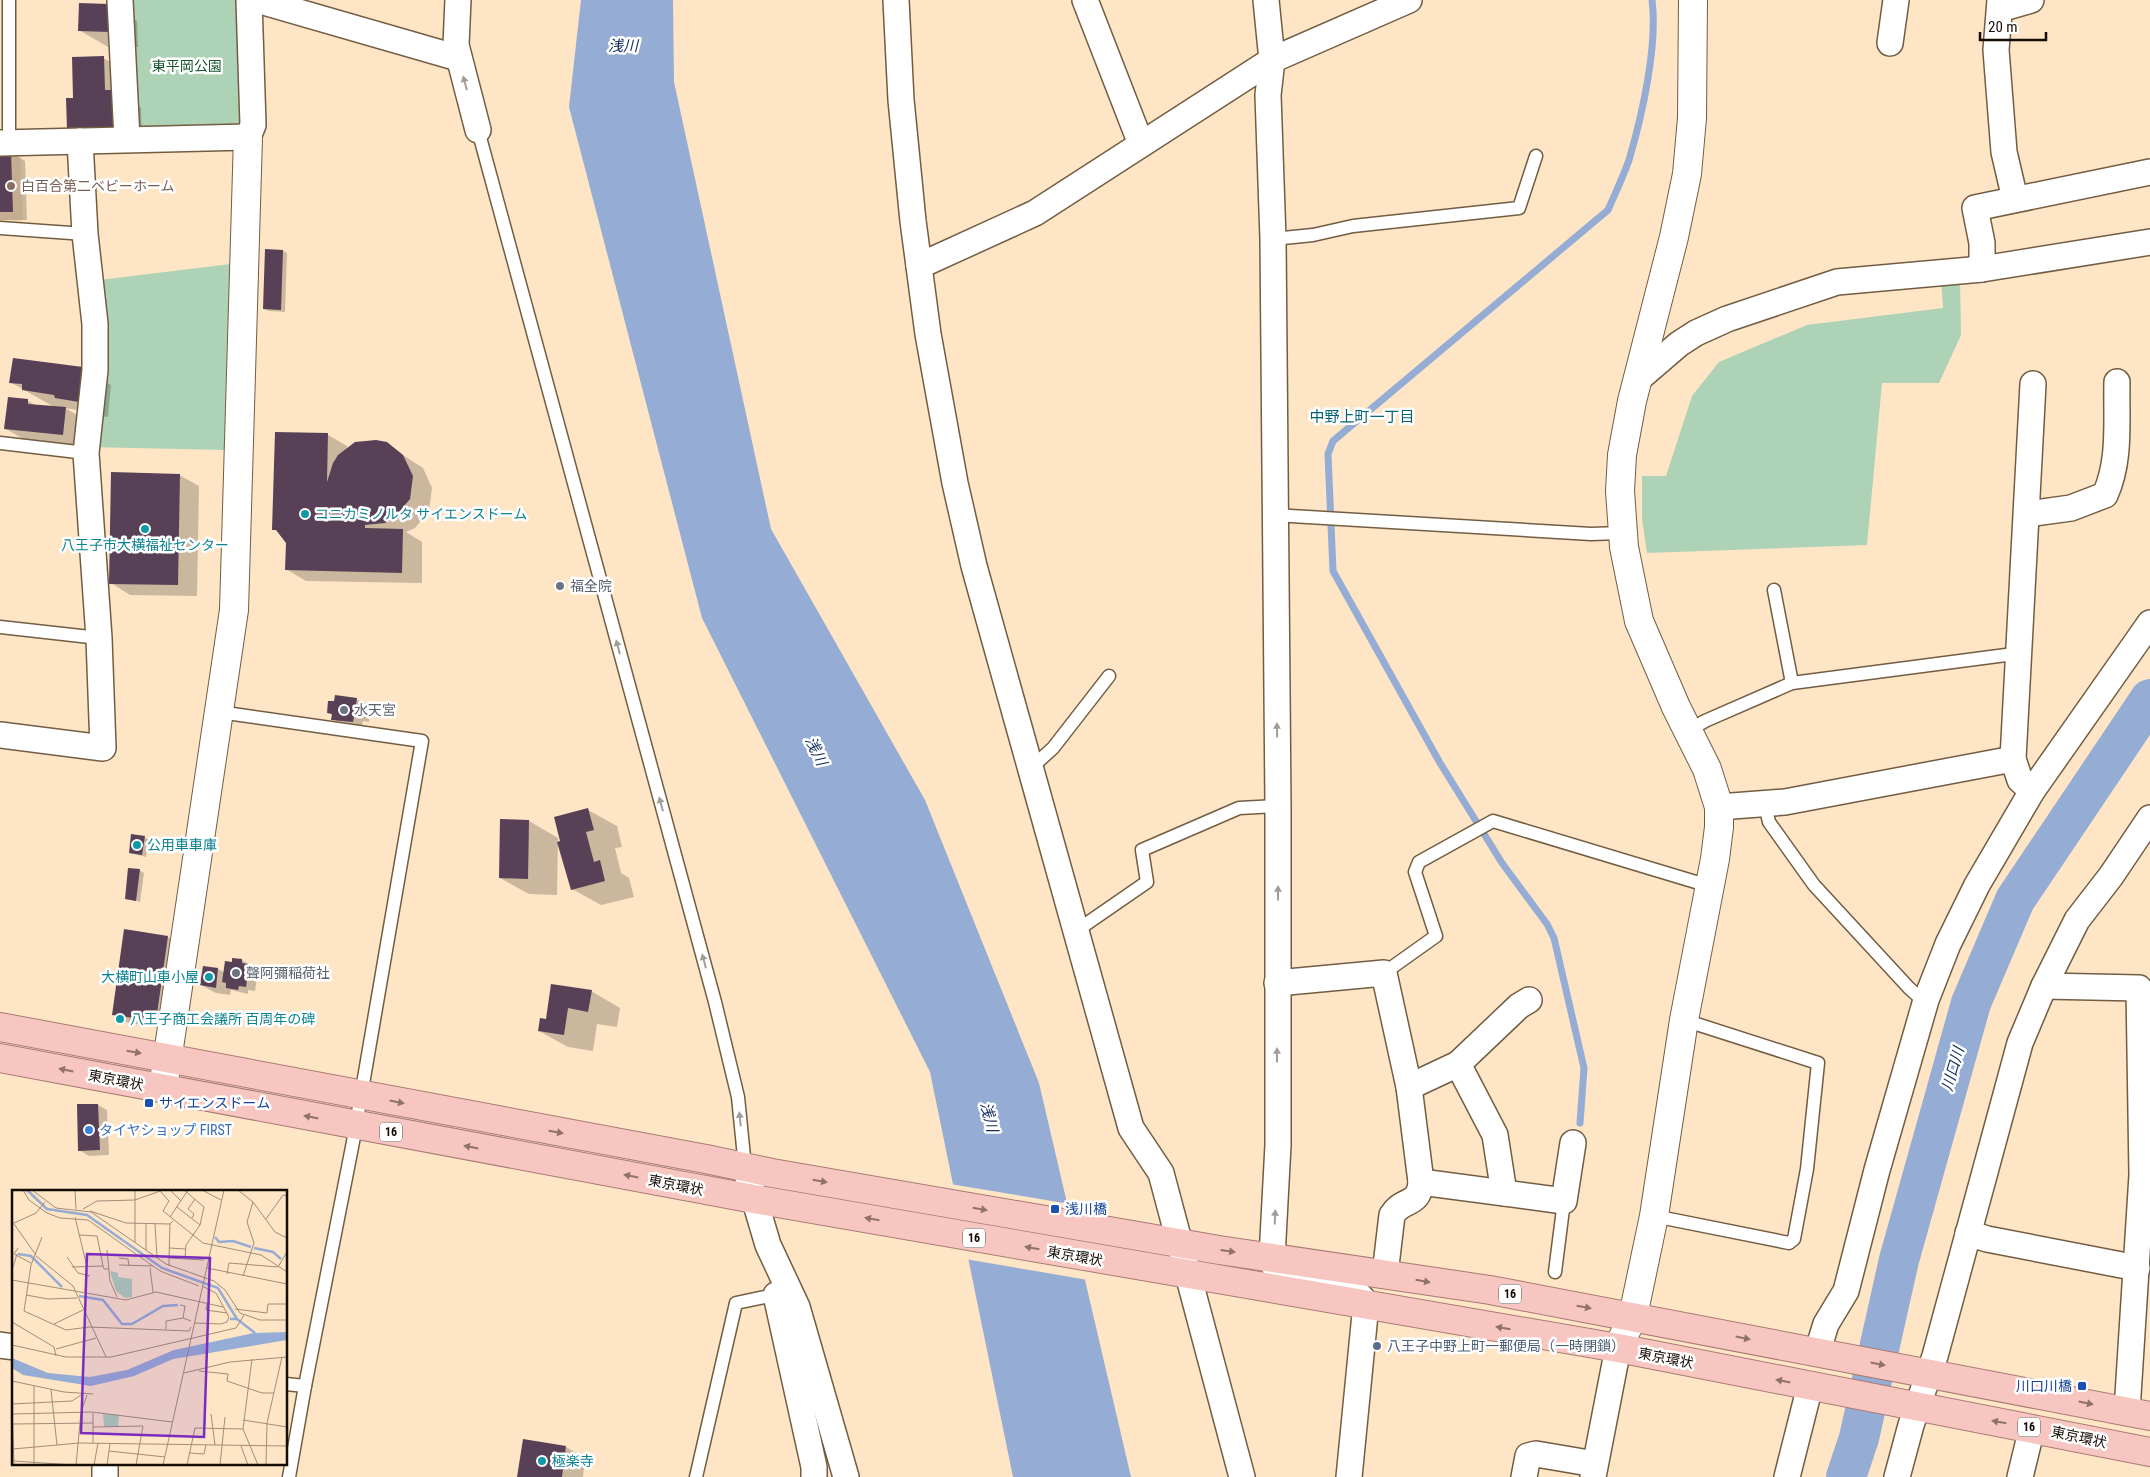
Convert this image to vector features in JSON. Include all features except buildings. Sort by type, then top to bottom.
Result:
[{"type":"highway","name":"16","points":[[0,1027],[772,1173],[1168,1241],[1490,1290],[2139,1414]]},
{"type":"highway","name":"東京環状","points":[[0,1058],[754,1199],[1178,1274],[1366,1304],[1618,1348],[2150,1452]]},
{"type":"street","points":[[120,0],[127,139]]},
{"type":"street","points":[[163,1088],[234,610],[248,137],[253,125],[249,0]]},
{"type":"street","points":[[257,0],[458,58]]},
{"type":"street","points":[[458,0],[455,30],[458,58],[478,130]]},
{"type":"street","points":[[896,0],[902,109],[919,266],[936,379],[962,517],[1030,769],[1131,1128],[1161,1173],[1168,1241],[1242,1477]]},
{"type":"street","points":[[1085,0],[1141,144]]},
{"type":"street","points":[[1266,0],[1272,60],[1268,95],[1273,239],[1278,806],[1278,1145],[1272,1257],[1276,1271],[1282,1275],[1343,1286],[1361,1295],[1366,1304],[1349,1477]]},
{"type":"street","points":[[919,266],[1035,213],[1272,60],[1409,0]]},
{"type":"street","points":[[1524,1477],[1528,1456],[1536,1454],[1594,1471],[1618,1348],[1632,1316],[1654,1216],[1684,1020],[1717,845],[1719,807],[1707,769],[1642,628],[1633,595],[1622,533],[1620,491],[1622,456],[1637,380],[1674,237],[1686,174],[1692,118],[1693,0]]},
{"type":"street","points":[[1890,43],[1896,0]]},
{"type":"street","points":[[2014,199],[2004,152],[1996,50],[2000,4],[2031,0]]},
{"type":"street","points":[[4,143],[248,137]]},
{"type":"street","points":[[0,735],[104,748],[99,638],[86,453],[95,370],[95,324],[85,234],[80,141]]},
{"type":"street","points":[[1982,269],[1982,243],[1975,208],[2150,172]]},
{"type":"street","points":[[1637,380],[1679,344],[1696,334],[1727,319],[1837,282],[1982,269],[2150,242]]},
{"type":"street","points":[[2027,514],[2072,508],[2105,495],[2116,460],[2117,382]]},
{"type":"street","points":[[2032,791],[2020,780],[2013,759],[2020,656],[2033,384]]},
{"type":"street","points":[[1828,1354],[1826,1324],[1846,1291],[1877,1170],[1926,1000],[1966,908],[2032,791],[2150,623]]},
{"type":"street","points":[[1719,807],[1765,805],[2013,759]]},
{"type":"street","points":[[1897,1477],[1913,1405],[1968,1233],[2020,1043],[2044,986],[2078,920],[2140,846],[2150,818]]},
{"type":"street","points":[[1277,983],[1384,973],[1409,1087],[1421,1182],[1420,1193],[1416,1198],[1395,1209],[1392,1214],[1385,1274]]},
{"type":"street","points":[[2044,986],[2145,988],[2146,1175],[2137,1268],[2139,1414]]},
{"type":"street","points":[[1409,1087],[1458,1064],[1519,1006],[1529,1000]]},
{"type":"street","points":[[1458,1064],[1495,1135],[1504,1193]]},
{"type":"street","points":[[1421,1182],[1564,1201],[1573,1143]]},
{"type":"street","points":[[745,1167],[783,1293],[814,1467],[814,1477]]},
{"type":"street","points":[[1968,1233],[1987,1239],[2137,1268]]},
{"type":"street","points":[[783,1293],[814,1360],[846,1477]]},
{"type":"street","points":[[1787,1477],[1821,1388]]},
{"type":"street","points":[[2020,1477],[2032,1428]]},
{"type":"street","points":[[105,1464],[105,1477]]},
{"type":"lane","points":[[4,143],[9,0]]},
{"type":"lane","points":[[478,130],[715,1002],[738,1097],[745,1167]]},
{"type":"lane","points":[[1273,239],[1313,235],[1353,226],[1519,208],[1536,156]]},
{"type":"lane","points":[[0,228],[85,234]]},
{"type":"lane","points":[[0,443],[86,453]]},
{"type":"lane","points":[[1274,516],[1345,518],[1591,534],[1622,533]]},
{"type":"lane","points":[[1774,590],[1792,683]]},
{"type":"lane","points":[[0,627],[99,638]]},
{"type":"lane","points":[[1688,731],[1705,721],[1792,683],[2006,655],[2020,656]]},
{"type":"lane","points":[[1030,769],[1053,748],[1109,676]]},
{"type":"lane","points":[[219,712],[422,741],[355,1125],[289,1477]]},
{"type":"lane","points":[[1765,805],[1769,822],[1814,885],[1909,988],[1919,998],[1926,1000]]},
{"type":"lane","points":[[1076,932],[1147,882],[1142,850],[1239,808],[1278,806]]},
{"type":"lane","points":[[1384,973],[1436,936],[1415,872],[1419,862],[1493,821],[1709,886]]},
{"type":"lane","points":[[1654,1216],[1789,1243],[1794,1239],[1807,1169],[1818,1063],[1684,1020]]},
{"type":"lane","points":[[1555,1272],[1564,1201]]},
{"type":"lane","points":[[696,1477],[736,1303],[783,1293]]},
{"type":"lane","points":[[288,1384],[305,1386]]},
{"type":"shaded area","name":"白百合第二ベビーホーム","points":[[0,143],[20,143],[23,230],[0,228]]},
{"type":"green space","name":"東平岡公園","points":[[120,0],[249,0],[253,125],[127,139]]},
{"type":"green space","points":[[231,264],[226,450],[87,447],[91,281]]},
{"type":"green space","points":[[1960,278],[1961,335],[1939,383],[1882,383],[1867,545],[1647,553],[1642,519],[1642,476],[1666,476],[1692,396],[1719,362],[1807,325],[1943,308],[1941,279]]},
{"type":"water","name":"浅川","points":[[581,0],[673,0],[674,82],[771,529],[925,800],[1039,1083],[1131,1477],[1013,1477],[930,1072],[702,618],[569,107]]},
{"type":"pier","points":[[950,1184],[1070,1204],[1088,1280],[965,1259]]},
{"type":"waterway","points":[[1580,1123],[1584,1068],[1554,938],[1547,924],[1502,863],[1440,763],[1333,571],[1328,454],[1333,441],[1608,210],[1629,160],[1644,102],[1653,38],[1652,0]]},
{"type":"waterway","name":"川口川","points":[[1846,1477],[1859,1438],[1899,1260],[1971,1003],[2015,900],[2150,699]]},
{"type":"place","name":"白百合第二ベビーホーム","points":[[11,186]]},
{"type":"place","name":"コニカミノルタ サイエンスドーム","points":[[305,514]]},
{"type":"place","name":"八王子市大横福祉センター","points":[[145,529]]},
{"type":"place","name":"福全院","points":[[560,586]]},
{"type":"place","name":"水天宮","points":[[344,710]]},
{"type":"place","name":"公用車車庫","points":[[137,845]]},
{"type":"place","name":"聲阿彌稲荷社","points":[[236,973]]},
{"type":"place","name":"大横町山車小屋","points":[[209,977]]},
{"type":"place","name":"八王子商工会議所 百周年の碑","points":[[120,1019]]},
{"type":"place","name":"サイエンスドーム","points":[[149,1103]]},
{"type":"place","name":"タイヤショップ FIRST","points":[[89,1130]]},
{"type":"place","name":"浅川橋","points":[[1055,1209]]},
{"type":"place","name":"八王子中野上町一郵便局（一時閉鎖）","points":[[1377,1346]]},
{"type":"place","name":"川口川橋","points":[[2082,1386]]},
{"type":"place","name":"極楽寺","points":[[542,1461]]},
{"type":"district","name":"中野上町一丁目","points":[[1362,417]]}]
